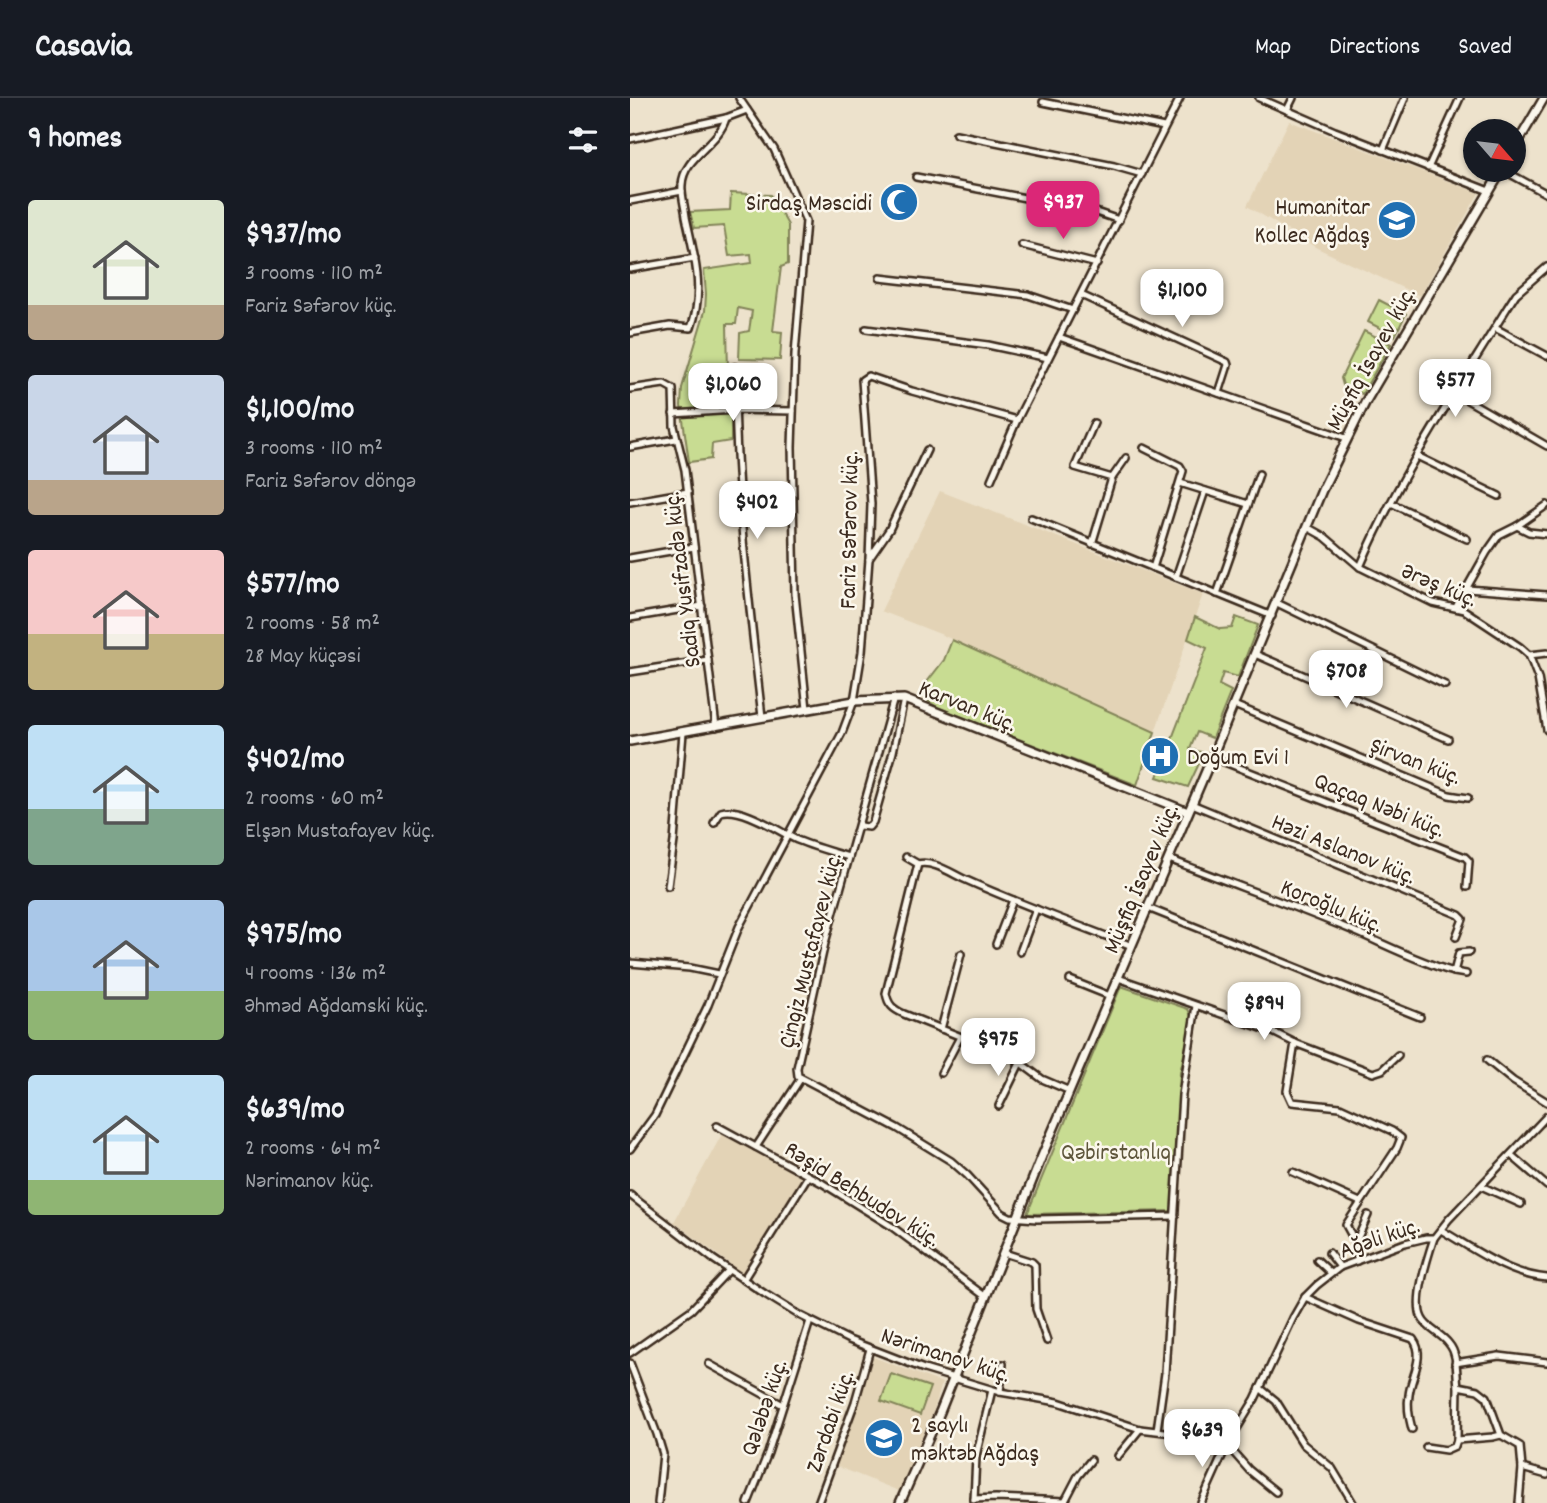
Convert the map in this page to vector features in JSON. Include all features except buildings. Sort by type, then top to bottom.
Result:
[{"type":"street","points":[[739,98],[774,149],[806,221],[794,354],[793,411],[795,594],[807,709]]},
{"type":"street","points":[[991,480],[1017,420],[1180,98]]},
{"type":"street","points":[[1259,98],[1489,191]]},
{"type":"street","points":[[1286,110],[1293,98]]},
{"type":"street","points":[[1383,150],[1405,98]]},
{"type":"street","points":[[1428,168],[1460,98]]},
{"type":"street","points":[[1526,129],[1544,98]]},
{"type":"street","points":[[1044,102],[1164,127]]},
{"type":"street","points":[[630,139],[726,118],[747,110]]},
{"type":"street","points":[[630,333],[670,326],[691,328],[696,315],[699,290],[682,191],[683,177],[689,166],[719,133],[726,118]]},
{"type":"street","points":[[956,134],[1142,174]]},
{"type":"street","points":[[916,177],[1093,211],[1119,220]]},
{"type":"street","name":"Müşfiq İsayev küç.","points":[[900,1503],[1070,1091],[1346,438],[1495,182]]},
{"type":"street","points":[[1524,182],[1547,194]]},
{"type":"street","points":[[630,201],[682,191]]},
{"type":"street","points":[[1022,245],[1097,264]]},
{"type":"street","points":[[630,270],[695,258]]},
{"type":"street","points":[[1360,567],[1391,502],[1417,456],[1516,294],[1547,267]]},
{"type":"street","points":[[880,278],[1028,295],[1073,310]]},
{"type":"street","points":[[1081,295],[1227,362],[1219,394]]},
{"type":"street","points":[[1495,328],[1547,356]]},
{"type":"street","points":[[866,329],[988,345],[1048,358]]},
{"type":"street","points":[[1059,337],[1346,438]]},
{"type":"street","points":[[735,367],[735,410],[747,587],[762,717]]},
{"type":"street","name":"Fariz Səfərov küç.","points":[[630,1149],[655,1115],[704,1014],[738,927],[842,733],[854,701],[863,639],[871,504],[861,383],[863,377],[868,376],[1017,420]]},
{"type":"street","name":"Sadiq Yusifzadə küç.","points":[[630,388],[664,384],[673,388],[676,439],[685,470],[716,727]]},
{"type":"street","points":[[1455,393],[1547,446]]},
{"type":"street","points":[[673,414],[735,410],[793,411]]},
{"type":"street","points":[[1094,423],[1075,467],[1112,478]]},
{"type":"street","points":[[630,447],[676,439]]},
{"type":"street","points":[[1144,448],[1183,469],[1153,568]]},
{"type":"street","points":[[869,559],[889,530],[926,450]]},
{"type":"street","points":[[1417,456],[1499,496]]},
{"type":"street","points":[[1092,544],[1112,478],[1126,458]]},
{"type":"street","points":[[1217,594],[1259,474]]},
{"type":"street","points":[[1180,483],[1248,504]]},
{"type":"street","points":[[1176,577],[1205,491]]},
{"type":"street","points":[[630,502],[688,492]]},
{"type":"street","points":[[1391,502],[1467,539]]},
{"type":"street","points":[[1456,607],[1494,541],[1547,505]]},
{"type":"street","points":[[1031,518],[1272,615]]},
{"type":"street","points":[[1517,526],[1529,532],[1547,534]]},
{"type":"street","name":"Ərəş küç.","points":[[1307,527],[1325,537],[1360,567],[1426,600],[1472,614],[1529,655]]},
{"type":"street","points":[[630,558],[694,547]]},
{"type":"street","points":[[1467,589],[1547,595]]},
{"type":"street","points":[[1277,603],[1445,685]]},
{"type":"street","points":[[630,618],[702,606]]},
{"type":"street","points":[[1547,653],[1529,655],[1545,707],[1547,730]]},
{"type":"street","points":[[1255,654],[1448,739]]},
{"type":"street","points":[[630,672],[708,660]]},
{"type":"street","name":"Çingiz Mustafayev küç.","points":[[894,698],[816,979],[797,1068],[801,1078],[897,1128],[961,1168],[1002,1213],[1018,1219]]},
{"type":"street","points":[[859,826],[869,827],[873,822],[894,752],[904,699]]},
{"type":"street","name":"Karvan küç.","points":[[630,741],[854,701],[904,699],[1190,808]]},
{"type":"street","name":"Şirvan küç.","points":[[1234,705],[1449,795],[1468,798]]},
{"type":"street","points":[[668,886],[682,733]]},
{"type":"street","name":"Qaçaq Nəbi küç.","points":[[1212,757],[1465,857],[1469,861],[1467,887]]},
{"type":"street","name":"Həzi Aslanov küç.","points":[[1190,808],[1459,915],[1463,919],[1456,937]]},
{"type":"street","points":[[714,823],[721,812],[736,812],[799,841],[849,857]]},
{"type":"street","points":[[906,857],[918,864],[923,862],[939,867],[1013,900],[1132,946]]},
{"type":"street","name":"Koroğlu küç.","points":[[1168,859],[1331,922],[1414,959],[1466,974]]},
{"type":"street","points":[[918,864],[886,993],[888,1003],[893,1009],[1021,1062],[1042,1079],[1070,1091]]},
{"type":"street","points":[[996,944],[1013,900]]},
{"type":"street","points":[[1148,908],[1420,1017]]},
{"type":"street","points":[[1020,952],[1036,909]]},
{"type":"street","points":[[1454,972],[1459,953],[1469,951]]},
{"type":"street","points":[[941,1029],[961,954]]},
{"type":"street","points":[[630,963],[690,968],[719,974]]},
{"type":"street","points":[[1118,978],[1273,1032],[1373,1073],[1382,1070],[1398,1055]]},
{"type":"street","points":[[1070,980],[1110,996]]},
{"type":"street","points":[[1157,1430],[1165,1373],[1182,1095],[1196,1006]]},
{"type":"street","points":[[941,1073],[960,1037]]},
{"type":"street","points":[[1295,1043],[1287,1091],[1292,1102],[1340,1107],[1392,1131],[1401,1138],[1346,1224],[1346,1229],[1356,1242]]},
{"type":"street","points":[[1487,1060],[1513,1081],[1547,1102]]},
{"type":"street","points":[[999,1106],[1021,1062]]},
{"type":"street","points":[[756,1147],[801,1078]]},
{"type":"street","name":"Ağəli küç.","points":[[1227,1445],[1261,1388],[1305,1297],[1340,1267],[1419,1239],[1434,1238],[1547,1116]]},
{"type":"street","name":"Rəşid Behbudov küç.","points":[[717,1126],[891,1226],[986,1297]]},
{"type":"street","points":[[1511,1155],[1547,1186]]},
{"type":"street","points":[[1293,1172],[1360,1202]]},
{"type":"street","points":[[743,1280],[808,1176]]},
{"type":"street","points":[[1481,1186],[1521,1204]]},
{"type":"street","name":"Nərimanov küç.","points":[[630,1195],[743,1280],[810,1321],[870,1349],[992,1390],[1058,1402],[1140,1429],[1208,1436],[1227,1445]]},
{"type":"street","points":[[1357,1261],[1356,1242],[1368,1215]]},
{"type":"street","points":[[1018,1219],[1175,1216]]},
{"type":"street","points":[[1441,1230],[1508,1268],[1547,1278]]},
{"type":"street","points":[[1426,1447],[1447,1450],[1455,1446],[1457,1440],[1458,1386],[1455,1363],[1449,1343],[1423,1321],[1420,1315],[1422,1285],[1434,1238]]},
{"type":"street","points":[[1329,1252],[1340,1267]]},
{"type":"street","points":[[1004,1253],[1035,1265],[1036,1309],[1048,1341]]},
{"type":"street","points":[[1317,1260],[1331,1273]]},
{"type":"street","points":[[630,1353],[691,1310],[729,1270]]},
{"type":"street","points":[[1305,1297],[1359,1321],[1413,1339],[1419,1350],[1409,1395],[1412,1429]]},
{"type":"street","name":"Qələbə küç.","points":[[748,1503],[810,1321]]},
{"type":"street","name":"Zərdabi küç.","points":[[817,1503],[855,1402],[870,1349]]},
{"type":"street","points":[[1455,1363],[1499,1356],[1547,1362]]},
{"type":"street","points":[[630,1363],[663,1454],[658,1503]]},
{"type":"street","points":[[709,1364],[783,1405]]},
{"type":"street","points":[[1000,1392],[1003,1364]]},
{"type":"street","points":[[1458,1386],[1478,1390],[1487,1397],[1502,1434],[1520,1446],[1522,1468],[1519,1503]]},
{"type":"street","points":[[1261,1388],[1276,1401],[1303,1444],[1332,1468],[1353,1503]]},
{"type":"street","points":[[992,1390],[976,1457],[974,1501],[996,1498],[1065,1502],[1077,1476],[1091,1460]]},
{"type":"street","points":[[1118,1456],[1140,1429]]},
{"type":"street","points":[[1457,1440],[1502,1434]]},
{"type":"street","points":[[1201,1503],[1227,1445],[1249,1470],[1276,1492]]},
{"type":"street","points":[[1522,1468],[1547,1475]]},
{"type":"shaded area","name":"Humanitar Kollec Ağdaş","points":[[1289,121],[1479,193],[1420,296],[1317,248],[1247,206]]},
{"type":"shaded area","points":[[940,491],[1203,594],[1155,732],[940,634],[881,611]]},
{"type":"shaded area","points":[[722,1134],[802,1178],[742,1273],[674,1222]]},
{"type":"shaded area","name":"2 saylı məktəb Ağdaş","points":[[873,1357],[942,1383],[934,1410],[899,1491],[836,1466]]},
{"type":"green space","points":[[731,193],[771,195],[788,225],[788,264],[781,267],[773,331],[782,332],[780,360],[739,359],[740,333],[749,331],[752,311],[738,308],[736,324],[727,324],[728,372],[715,374],[717,415],[731,414],[731,441],[712,444],[711,459],[689,462],[681,406],[682,388],[705,311],[704,270],[752,263],[751,254],[729,256],[724,226],[694,228],[690,212],[730,210]]},
{"type":"green space","points":[[1379,300],[1406,314],[1395,336],[1368,322]]},
{"type":"green space","points":[[1364,331],[1391,344],[1362,394],[1343,385],[1341,378]]},
{"type":"green space","points":[[1195,617],[1220,629],[1232,628],[1236,617],[1258,625],[1238,677],[1223,673],[1219,685],[1231,691],[1212,738],[1197,732],[1190,749],[1204,753],[1188,787],[1157,777],[1207,648],[1188,639]]},
{"type":"green space","points":[[952,640],[1155,732],[1137,785],[939,708],[928,701],[927,682],[944,660]]},
{"type":"green space","name":"Qəbirstanlıq","points":[[1121,986],[1188,1009],[1192,1018],[1180,1073],[1172,1211],[1027,1214]]},
{"type":"green space","points":[[891,1374],[930,1387],[920,1415],[881,1401]]},
{"type":"place","name":"Sirdaş Məscidi","points":[[899,202]]},
{"type":"place","name":"Humanitar Kollec Ağdaş","points":[[1397,220]]},
{"type":"place","name":"Doğum Evi 1","points":[[1160,756]]},
{"type":"place","name":"2 saylı məktəb Ağdaş","points":[[884,1438]]}]
